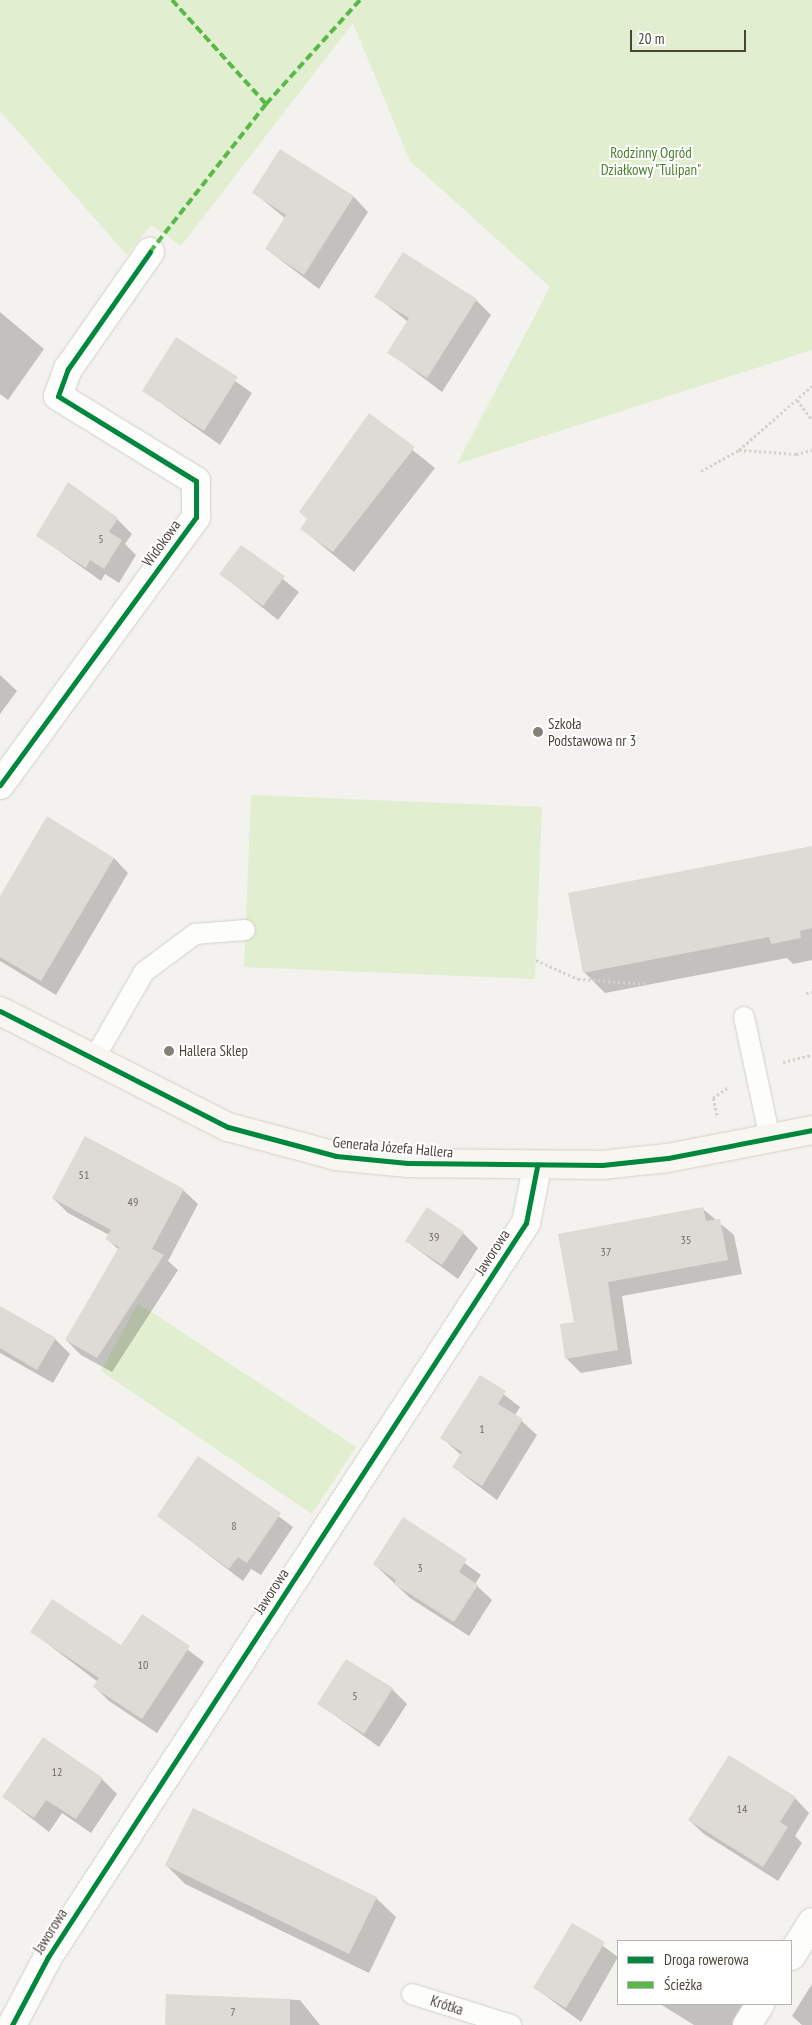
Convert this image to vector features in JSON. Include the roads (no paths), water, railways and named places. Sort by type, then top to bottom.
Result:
[{"type":"street","name":"Widokowa","points":[[0,785],[196,517],[196,481],[58,396],[68,369],[150,252]]},
{"type":"street","name":"Generała Józefa Hallera","points":[[0,1011],[228,1127],[284,1146],[408,1163],[537,1167],[668,1158],[812,1130]]},
{"type":"street","name":"Jaworowa","points":[[12,2025],[48,1957],[526,1223],[537,1167]]},
{"type":"street","points":[[792,1954],[812,1922]]},
{"type":"street","points":[[747,2025],[759,2005]]},
{"type":"lane","points":[[94,1059],[144,972],[195,934],[246,930]]},
{"type":"lane","points":[[744,1017],[770,1138]]},
{"type":"lane","name":"Krótka","points":[[412,1994],[511,2025]]},
{"type":"place","name":"Szkoła Podstawowa nr 3","points":[[538,732]]},
{"type":"place","name":"Hallera Sklep","points":[[169,1051]]},
{"type":"park label","name":"Rodzinny Ogród Działkowy \"Tulipan\"","points":[[651,160]]}]
